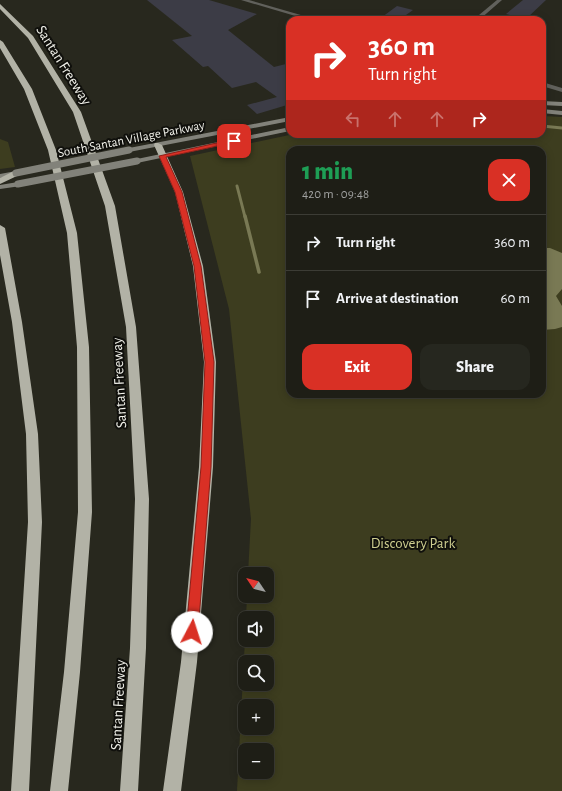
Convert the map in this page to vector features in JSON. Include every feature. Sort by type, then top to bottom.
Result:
[{"type":"highway","name":"Santan Freeway","points":[[0,6],[31,37],[77,112],[110,206],[132,327],[142,499],[138,648],[129,791]]},
{"type":"highway","points":[[0,42],[28,89],[52,150],[72,233],[83,347],[85,512],[72,672],[59,791]]},
{"type":"highway","points":[[160,150],[179,192],[198,266],[210,362],[203,506],[189,662],[172,791]]},
{"type":"highway","points":[[0,181],[16,173]]},
{"type":"highway","points":[[0,228],[17,322],[32,434],[35,522],[20,791]]},
{"type":"main road","points":[[546,102],[562,104]]},
{"type":"main road","points":[[546,111],[562,113]]},
{"type":"main road","name":"South Santan Village Parkway","points":[[0,187],[137,161],[160,150],[286,120]]},
{"type":"main road","name":"South Santan Village Parkway","points":[[0,176],[129,150],[160,150],[286,130]]},
{"type":"street","points":[[243,0],[301,16]]},
{"type":"street","points":[[481,16],[500,0]]},
{"type":"street","points":[[546,85],[562,90]]},
{"type":"green space","name":"Discovery Park","points":[[546,116],[562,117],[562,791],[237,791],[238,772],[238,779],[274,779],[274,743],[240,743],[240,735],[274,735],[274,699],[242,699],[242,691],[274,691],[274,655],[244,655],[245,647],[274,647],[274,611],[246,611],[247,603],[274,603],[274,567],[248,567],[251,519],[229,309],[190,156],[286,136],[286,138],[546,138]]},
{"type":"green space","points":[[0,139],[8,142],[15,167],[0,169]]},
{"type":"shaded area","points":[[546,248],[562,253],[562,289],[556,296],[562,306],[562,327],[546,330]]},
{"type":"building","points":[[147,0],[209,0],[257,14],[228,30],[274,67],[286,64],[286,105],[257,114],[247,105],[277,97],[256,82],[232,88],[208,66],[203,67],[172,40],[192,36]]},
{"type":"building","points":[[523,0],[546,0],[529,16],[514,16],[506,14]]},
{"type":"building","points":[[397,6],[413,10],[405,16],[383,16]]},
{"type":"waterway","points":[[546,126],[562,128]]},
{"type":"waterway","points":[[237,186],[245,217]]},
{"type":"waterway","points":[[245,216],[259,272]]},
{"type":"route","points":[[192,632],[206,467],[210,362],[198,266],[179,192],[162,156],[234,141]]}]
